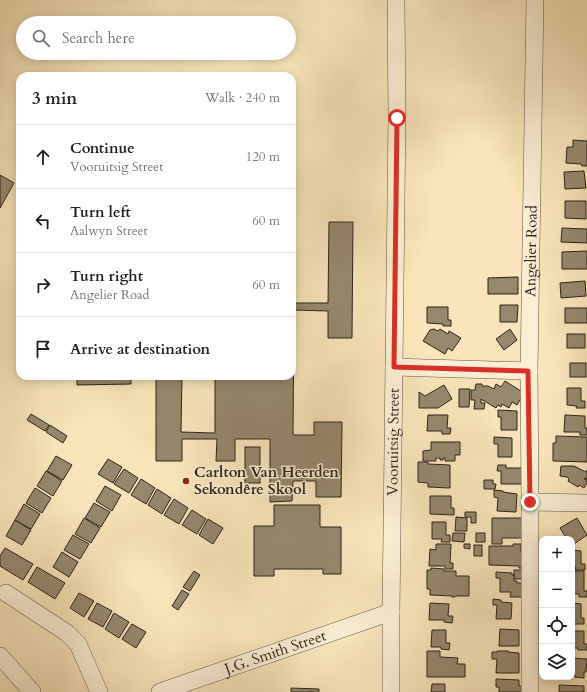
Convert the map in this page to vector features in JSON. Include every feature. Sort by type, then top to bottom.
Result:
[{"type":"street","name":"Vooruitsig Street","points":[[391,692],[397,118],[396,0]]},
{"type":"street","name":"Angelier Road","points":[[530,692],[528,371],[535,0]]},
{"type":"street","points":[[394,367],[528,371]]},
{"type":"street","points":[[530,502],[587,503]]},
{"type":"street","points":[[6,593],[67,633],[78,644],[99,692]]},
{"type":"street","name":"J.G. Smith Street","points":[[160,692],[391,612]]},
{"type":"street","points":[[0,656],[32,692]]},
{"type":"building","points":[[573,140],[587,141],[587,166],[566,163],[567,147],[573,147]]},
{"type":"building","points":[[584,171],[586,188],[565,189],[564,172]]},
{"type":"building","points":[[0,175],[14,183],[0,208]]},
{"type":"building","points":[[565,201],[586,201],[586,219],[565,218]]},
{"type":"building","points":[[329,222],[353,222],[352,338],[328,338],[328,311],[296,310],[296,303],[328,303]]},
{"type":"building","points":[[562,228],[587,229],[587,243],[561,242]]},
{"type":"building","points":[[587,251],[587,269],[562,269],[562,252]]},
{"type":"building","points":[[518,277],[518,294],[488,294],[488,278]]},
{"type":"building","points":[[585,281],[586,296],[561,298],[560,283]]},
{"type":"building","points":[[500,305],[518,305],[517,322],[500,322]]},
{"type":"building","points":[[427,307],[448,307],[448,320],[451,320],[451,326],[427,323]]},
{"type":"building","points":[[565,308],[587,308],[587,323],[565,323]]},
{"type":"building","points":[[434,329],[438,331],[440,329],[448,334],[449,331],[461,338],[452,351],[448,348],[445,354],[423,341],[430,330]]},
{"type":"building","points":[[510,329],[517,340],[504,350],[496,339]]},
{"type":"building","points":[[567,334],[585,334],[585,348],[567,348]]},
{"type":"building","points":[[570,363],[586,363],[586,377],[570,377]]},
{"type":"building","points":[[77,380],[131,380],[131,384],[77,385]]},
{"type":"building","points":[[156,380],[182,380],[181,432],[215,433],[215,380],[293,380],[293,435],[314,435],[314,422],[342,422],[341,497],[316,497],[316,481],[293,481],[292,501],[270,502],[270,439],[235,439],[235,461],[216,461],[217,439],[182,439],[182,461],[156,461]]},
{"type":"building","points":[[505,381],[524,393],[517,405],[512,402],[509,408],[502,404],[501,407],[498,405],[496,408],[481,399],[481,403],[485,403],[484,409],[474,409],[475,400],[471,400],[471,390],[475,390],[476,384],[482,384],[482,386],[488,386],[494,389],[496,384],[501,387]]},
{"type":"building","points":[[444,385],[452,399],[438,408],[419,408],[419,392],[425,396]]},
{"type":"building","points":[[567,388],[581,388],[581,401],[585,401],[585,408],[576,408],[577,406],[567,405]]},
{"type":"building","points":[[459,389],[470,389],[469,407],[459,407]]},
{"type":"building","points":[[498,410],[517,411],[517,430],[501,430],[501,417],[498,417]]},
{"type":"building","points":[[31,414],[49,425],[45,431],[27,420]]},
{"type":"building","points":[[428,415],[448,415],[447,428],[451,428],[450,434],[442,434],[442,431],[427,431]]},
{"type":"building","points":[[565,415],[585,416],[585,428],[587,428],[587,435],[580,435],[580,432],[564,432]]},
{"type":"building","points":[[50,425],[67,436],[63,443],[46,432]]},
{"type":"building","points":[[556,436],[587,437],[587,462],[553,461],[553,443],[556,443]]},
{"type":"building","points":[[494,437],[512,438],[512,457],[498,457],[498,444],[494,444]]},
{"type":"building","points":[[431,442],[460,442],[460,455],[455,455],[455,461],[445,461],[445,458],[440,460],[440,458],[436,458],[436,461],[423,461],[423,451],[431,450]]},
{"type":"building","points":[[245,447],[260,447],[260,483],[245,483]]},
{"type":"building","points":[[56,456],[72,465],[63,480],[47,471]]},
{"type":"building","points":[[108,459],[122,467],[113,483],[98,474]]},
{"type":"building","points":[[418,462],[450,465],[450,488],[428,487],[428,483],[418,482]]},
{"type":"building","points":[[498,465],[506,465],[506,468],[522,468],[522,484],[501,484],[501,471],[497,471]]},
{"type":"building","points":[[561,466],[574,466],[586,472],[587,470],[587,479],[584,479],[587,480],[587,483],[584,488],[579,485],[578,487],[568,481],[569,479],[567,477],[560,476]]},
{"type":"building","points":[[124,469],[138,478],[129,493],[114,484]]},
{"type":"building","points":[[46,471],[62,481],[53,496],[37,486]]},
{"type":"building","points":[[141,479],[155,488],[146,504],[131,495]]},
{"type":"building","points":[[484,480],[493,480],[493,484],[496,484],[495,489],[484,489]]},
{"type":"building","points":[[105,486],[121,495],[112,511],[96,501]]},
{"type":"building","points":[[35,488],[51,498],[42,513],[26,503]]},
{"type":"building","points":[[157,489],[171,498],[162,514],[148,505]]},
{"type":"building","points":[[494,490],[517,494],[516,512],[497,511],[498,498],[494,497]]},
{"type":"building","points":[[430,496],[451,496],[451,508],[454,508],[454,515],[430,514]]},
{"type":"building","points":[[174,499],[188,508],[179,524],[164,515]]},
{"type":"building","points":[[94,503],[110,512],[101,527],[85,518]]},
{"type":"building","points":[[24,504],[40,514],[31,529],[15,520]]},
{"type":"building","points":[[274,505],[320,505],[320,527],[341,527],[341,574],[323,574],[323,569],[274,569],[274,576],[254,576],[254,526],[274,526]]},
{"type":"building","points":[[192,510],[206,519],[197,534],[182,525]]},
{"type":"building","points":[[465,512],[476,512],[476,523],[471,523],[471,517],[465,517]]},
{"type":"building","points":[[456,517],[467,518],[467,531],[455,531]]},
{"type":"building","points":[[84,518],[100,528],[91,543],[75,534]]},
{"type":"building","points":[[492,518],[522,518],[522,538],[502,538],[502,544],[492,544]]},
{"type":"building","points":[[577,518],[587,535],[575,543],[575,536],[565,536],[560,528]]},
{"type":"building","points":[[208,519],[223,528],[213,544],[199,535]]},
{"type":"building","points":[[15,520],[31,530],[22,545],[6,536]]},
{"type":"building","points":[[432,522],[446,522],[446,535],[450,535],[450,542],[441,542],[442,539],[432,539]]},
{"type":"building","points":[[453,533],[465,533],[464,542],[452,541]]},
{"type":"building","points":[[476,533],[485,533],[485,542],[476,542]]},
{"type":"building","points":[[73,535],[89,544],[80,559],[64,550]]},
{"type":"building","points":[[436,544],[451,544],[450,563],[453,563],[453,569],[445,569],[445,566],[429,566],[430,549],[436,550]]},
{"type":"building","points":[[464,544],[470,544],[470,549],[464,548]]},
{"type":"building","points":[[513,544],[521,544],[521,552],[525,552],[526,568],[519,568],[519,566],[489,565],[489,546],[513,546]]},
{"type":"building","points":[[474,545],[482,545],[482,556],[474,556]]},
{"type":"building","points":[[5,548],[33,564],[23,580],[0,566],[0,556]]},
{"type":"building","points":[[575,550],[581,551],[581,564],[585,564],[585,570],[575,570]]},
{"type":"building","points":[[62,552],[78,562],[69,577],[53,567]]},
{"type":"building","points":[[37,567],[65,583],[55,599],[28,582]]},
{"type":"building","points":[[431,568],[444,569],[444,571],[456,571],[456,576],[469,576],[469,596],[452,597],[430,595],[430,589],[427,589],[427,570],[431,570]]},
{"type":"building","points":[[514,570],[528,570],[528,579],[514,579]]},
{"type":"building","points":[[194,571],[200,575],[190,591],[183,587]]},
{"type":"building","points":[[575,571],[584,571],[584,591],[587,591],[587,597],[579,597],[579,594],[575,594]]},
{"type":"building","points":[[496,572],[512,573],[512,575],[514,575],[514,581],[517,581],[517,583],[528,583],[527,597],[510,597],[511,592],[500,592],[500,578],[496,578]]},
{"type":"building","points":[[182,590],[189,594],[178,610],[172,606]]},
{"type":"building","points":[[79,593],[94,601],[84,617],[70,608]]},
{"type":"building","points":[[493,599],[501,600],[501,602],[512,603],[511,619],[496,619],[497,605],[493,605]]},
{"type":"building","points":[[97,603],[112,611],[103,627],[88,619]]},
{"type":"building","points":[[430,603],[449,604],[448,616],[453,616],[452,623],[444,622],[444,620],[429,620]]},
{"type":"building","points":[[575,603],[581,604],[581,618],[584,618],[584,624],[575,624]]},
{"type":"building","points":[[114,613],[129,622],[119,638],[105,629]]},
{"type":"building","points":[[132,624],[146,632],[136,648],[122,639]]},
{"type":"building","points":[[500,629],[519,630],[519,646],[499,646]]},
{"type":"building","points":[[432,630],[446,630],[446,643],[450,643],[449,650],[441,649],[441,647],[431,647]]},
{"type":"building","points":[[575,631],[584,631],[584,644],[587,644],[587,650],[578,650],[578,648],[575,648]]},
{"type":"building","points":[[427,651],[440,651],[440,657],[458,658],[457,664],[465,664],[465,677],[427,677]]},
{"type":"building","points":[[492,652],[519,653],[519,673],[496,673],[497,659],[492,659]]},
{"type":"building","points":[[575,658],[587,659],[584,678],[575,677]]},
{"type":"building","points":[[496,679],[519,680],[519,686],[526,686],[525,692],[499,692],[499,687],[496,687]]},
{"type":"building","points":[[432,684],[445,684],[445,692],[431,692]]},
{"type":"building","points":[[559,685],[584,686],[584,692],[559,692]]},
{"type":"building","points":[[291,688],[319,689],[319,692],[291,692]]},
{"type":"place","name":"Carlton Van Heerden Sekondêre Skool","points":[[186,481]]},
{"type":"route","points":[[397,118],[394,367],[528,371],[530,502]]}]
